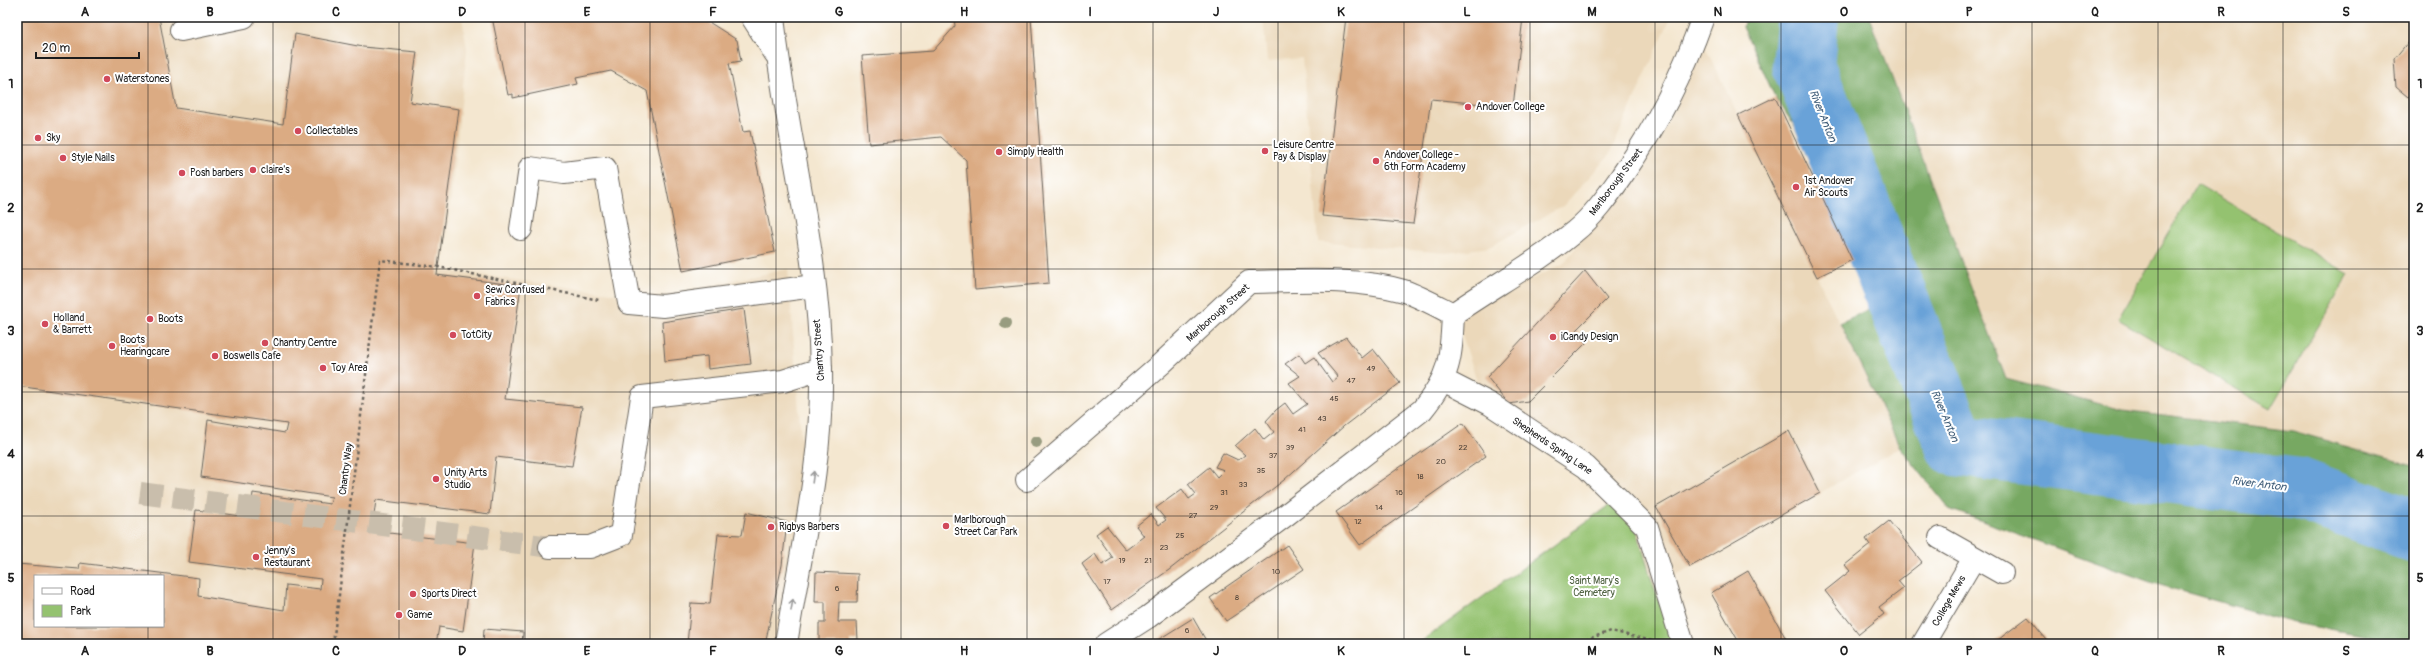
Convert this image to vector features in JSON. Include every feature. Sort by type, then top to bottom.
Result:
[{"type":"street","points":[[181,30],[244,17]]},
{"type":"street","name":"Chantry Street","points":[[752,17],[778,57]]},
{"type":"street","name":"Chantry Street","points":[[773,17],[778,57],[808,233],[821,369],[818,444],[786,644]]},
{"type":"street","name":"Marlborough Street","points":[[1027,480],[1161,364],[1249,282],[1332,281],[1370,285],[1405,292],[1454,314],[1491,287],[1551,249],[1575,231],[1596,210],[1634,159],[1665,108],[1692,48],[1702,17]]},
{"type":"street","points":[[521,229],[530,168],[564,173],[606,168],[629,303],[663,306],[814,286]]},
{"type":"street","points":[[1106,644],[1161,608],[1404,426],[1422,410],[1443,380],[1451,353],[1454,314]]},
{"type":"street","points":[[550,547],[590,547],[621,535],[642,397],[783,381],[821,369]]},
{"type":"street","name":"Shepherds Spring Lane","points":[[1443,380],[1490,404],[1586,467],[1647,527],[1681,638]]},
{"type":"street","points":[[1940,538],[2002,574]]},
{"type":"street","name":"College Mews","points":[[1923,644],[1974,558]]},
{"type":"path","name":"Chantry Way","points":[[333,644],[380,260],[438,267],[532,285],[580,298],[629,303]]},
{"type":"path","points":[[1574,644],[1611,631],[1650,641],[1681,638]]},
{"type":"shaded area","points":[[17,17],[462,17],[467,49],[443,270],[648,298],[788,269],[808,527],[777,644],[17,644]]},
{"type":"shaded area","name":"Andover College","points":[[1263,17],[1671,17],[1610,154],[1563,206],[1489,247],[1447,253],[1318,242],[1302,58],[1267,61]]},
{"type":"shaded area","points":[[1869,17],[2414,17],[2414,488],[2006,379]]},
{"type":"shaded area","points":[[1705,47],[1900,447],[1654,588],[1637,531],[1566,450],[1487,412],[1456,316],[1563,264],[1657,143]]},
{"type":"green space","points":[[1745,17],[1869,17],[2006,379],[2123,410],[2293,431],[2414,466],[2414,644],[2294,623],[2153,583],[1949,509],[1900,447],[1840,323],[1873,307],[1804,140],[1775,97],[1743,27]]},
{"type":"green space","points":[[2197,184],[2349,274],[2270,409],[2118,319]]},
{"type":"green space","name":"Saint Mary's Cemetery","points":[[1612,503],[1637,531],[1654,588],[1677,644],[1418,644]]},
{"type":"building","name":"Chantry Centre","points":[[17,17],[159,17],[176,108],[283,124],[295,34],[363,47],[417,52],[410,102],[459,109],[437,275],[521,286],[505,399],[582,407],[572,466],[496,457],[490,514],[376,500],[372,531],[475,543],[463,631],[439,627],[436,644],[17,644],[17,564],[79,569],[80,563],[199,578],[198,596],[284,610],[286,585],[320,589],[321,579],[189,562],[196,510],[250,517],[253,493],[330,504],[332,497],[201,477],[208,420],[285,433],[287,424],[17,386]]},
{"type":"building","points":[[492,17],[701,17],[737,40],[741,61],[729,63],[743,132],[750,131],[775,252],[683,271],[647,91],[611,71],[576,78],[578,84],[513,98],[513,94],[508,95]]},
{"type":"building","name":"Simply Health","points":[[954,17],[1031,17],[1049,283],[975,290],[966,160],[941,137],[869,144],[862,56],[933,51],[955,26]]},
{"type":"building","name":"Andover College - 6th Form Academy","points":[[1346,17],[1523,17],[1513,107],[1431,99],[1413,224],[1322,216]]},
{"type":"building","points":[[2414,35],[2414,102],[2396,87],[2394,59]]},
{"type":"building","name":"1st Andover Air Scouts","points":[[1775,97],[1852,260],[1817,277],[1738,115]]},
{"type":"building","name":"iCandy Design","points":[[1585,271],[1607,299],[1576,330],[1586,343],[1528,401],[1509,404],[1487,377]]},
{"type":"building","points":[[744,309],[751,364],[708,369],[707,356],[665,361],[662,322]]},
{"type":"building","points":[[1346,337],[1362,358],[1373,349],[1400,383],[1344,426],[1284,480],[1169,570],[1112,610],[1082,564],[1095,554],[1102,565],[1113,558],[1096,534],[1107,526],[1126,550],[1144,536],[1136,526],[1151,514],[1159,525],[1166,520],[1156,508],[1182,489],[1189,499],[1196,494],[1188,484],[1209,467],[1217,477],[1224,470],[1215,467],[1223,453],[1238,460],[1245,455],[1235,446],[1255,428],[1264,440],[1274,432],[1266,421],[1285,403],[1293,414],[1307,404],[1289,383],[1300,376],[1285,364],[1299,354],[1305,363],[1314,357],[1332,382],[1338,377],[1318,353]]},
{"type":"building","points":[[1463,423],[1486,456],[1360,545],[1336,512]]},
{"type":"building","points":[[1789,431],[1820,493],[1690,567],[1656,507]]},
{"type":"building","points":[[746,512],[787,522],[782,565],[765,644],[687,644],[691,603],[710,604],[718,534],[742,535]]},
{"type":"building","points":[[1889,521],[1922,562],[1898,581],[1904,588],[1879,607],[1884,614],[1859,634],[1825,591],[1850,571],[1845,565],[1870,545],[1866,539]]},
{"type":"building","points":[[1287,545],[1304,569],[1226,621],[1210,598]]},
{"type":"building","points":[[1748,571],[1789,644],[1740,644],[1711,593]]},
{"type":"building","points":[[816,572],[858,574],[857,602],[839,602],[838,622],[857,622],[858,640],[850,640],[850,644],[819,644],[819,623],[825,623],[825,602],[815,602]]},
{"type":"building","points":[[2028,617],[2050,644],[1993,644],[2003,636]]},
{"type":"building","points":[[1193,618],[1208,644],[1157,644],[1156,641]]},
{"type":"building","points":[[484,629],[523,632],[522,644],[483,644]]},
{"type":"building","points":[[612,641],[612,644],[594,644],[594,643]]},
{"type":"waterway","name":"River Anton","points":[[1808,17],[1803,65],[1956,445],[2299,489],[2414,531]]},
{"type":"tunnel","points":[[140,493],[550,547]]},
{"type":"place","name":"Waterstones","points":[[107,79]]},
{"type":"place","name":"Andover College","points":[[1468,107]]},
{"type":"place","name":"Collectables","points":[[298,131]]},
{"type":"place","name":"Sky","points":[[38,138]]},
{"type":"place","name":"Leisure Centre Pay & Display","points":[[1265,151]]},
{"type":"place","name":"Simply Health","points":[[999,152]]},
{"type":"place","name":"Style Nails","points":[[63,158]]},
{"type":"place","name":"Andover College - 6th Form Academy","points":[[1376,161]]},
{"type":"place","name":"claire's","points":[[253,170]]},
{"type":"place","name":"Posh barbers","points":[[182,173]]},
{"type":"place","name":"1st Andover Air Scouts","points":[[1796,187]]},
{"type":"place","name":"Sew Confused Fabrics","points":[[477,296]]},
{"type":"place","name":"Boots","points":[[150,319]]},
{"type":"place","name":"Holland & Barrett","points":[[45,324]]},
{"type":"place","name":"TotCity","points":[[453,335]]},
{"type":"place","name":"iCandy Design","points":[[1553,337]]},
{"type":"place","name":"Chantry Centre","points":[[265,343]]},
{"type":"place","name":"Boots Hearingcare","points":[[112,346]]},
{"type":"place","name":"Boswells Cafe","points":[[215,356]]},
{"type":"place","name":"Toy Area","points":[[323,368]]},
{"type":"place","name":"Unity Arts Studio","points":[[436,479]]},
{"type":"place","name":"Marlborough Street Car Park","points":[[946,526]]},
{"type":"place","name":"Rigbys Barbers","points":[[771,527]]},
{"type":"place","name":"Jenny's Restaurant","points":[[256,557]]},
{"type":"place","name":"Sports Direct","points":[[413,594]]},
{"type":"place","name":"Game","points":[[399,615]]}]
